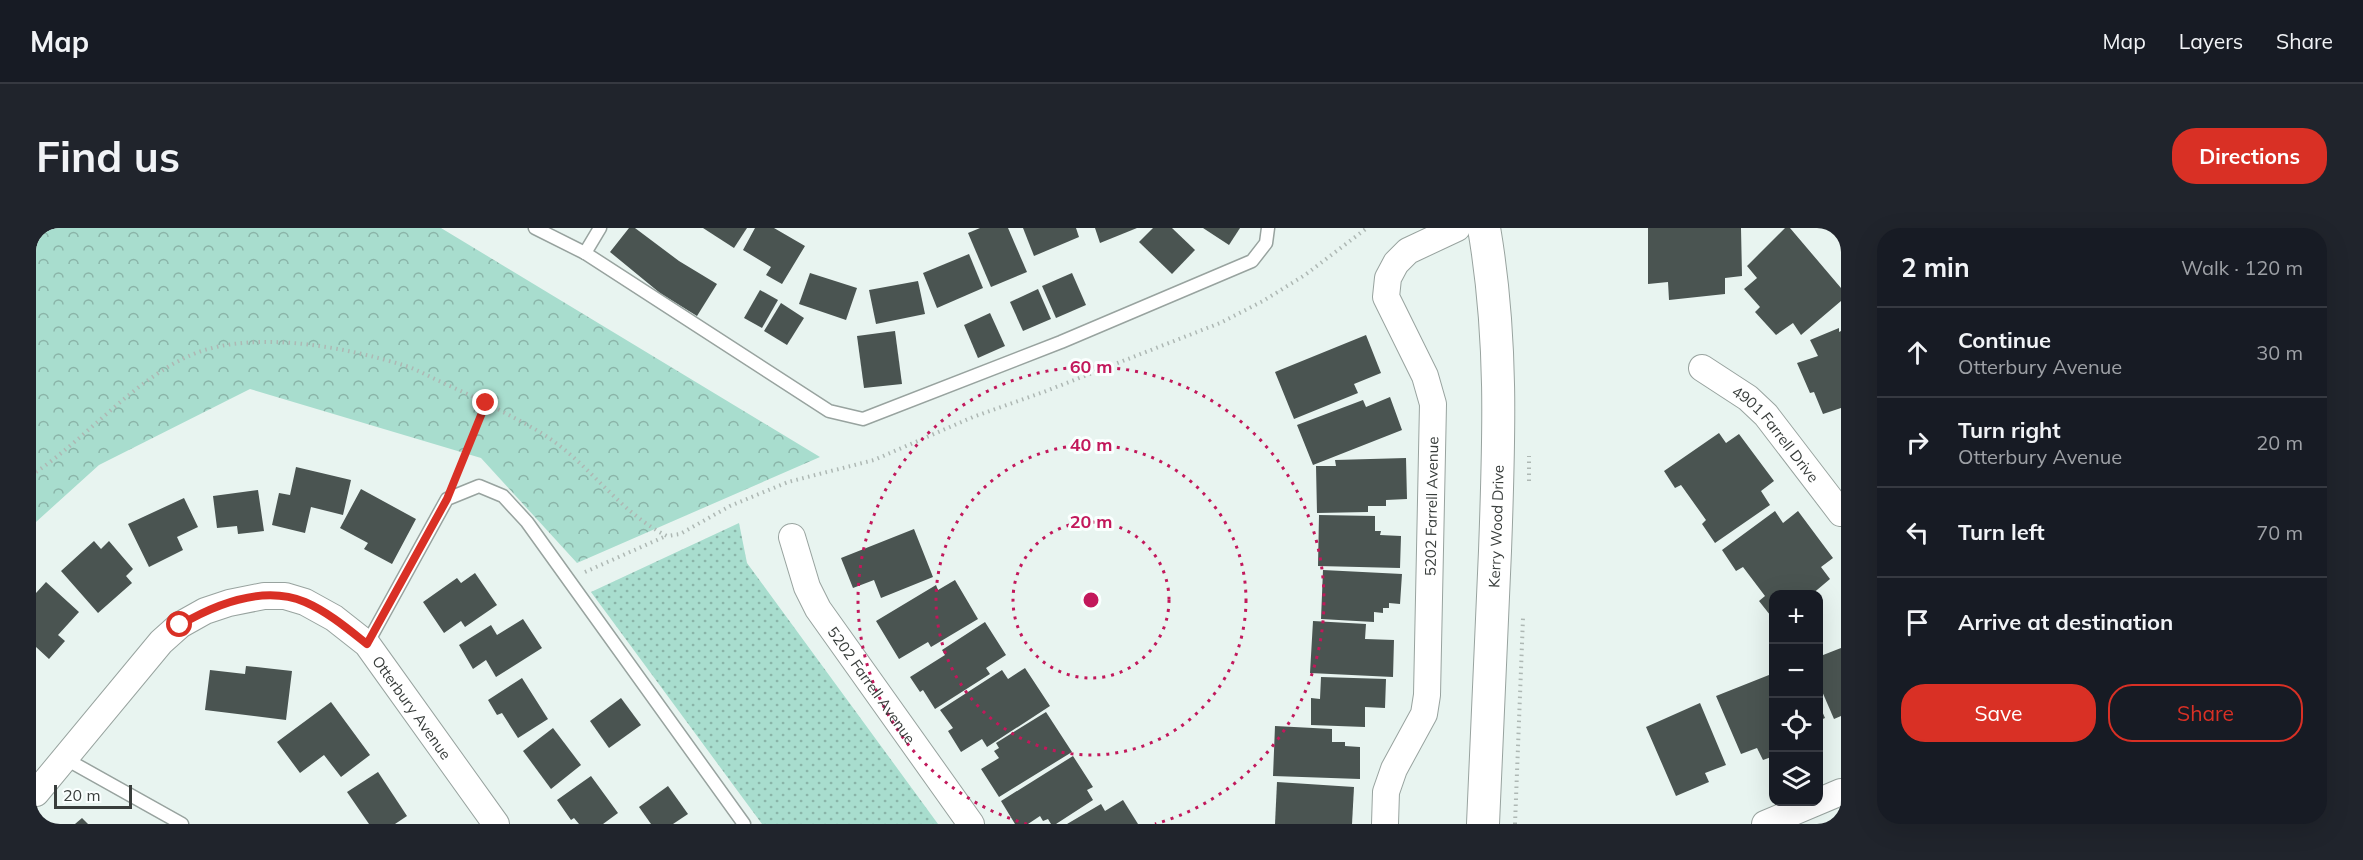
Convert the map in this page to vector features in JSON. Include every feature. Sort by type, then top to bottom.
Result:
[{"type":"street","name":"5202 Farrell Avenue","points":[[1385,824],[1386,792],[1394,769],[1424,714],[1427,695],[1433,404],[1425,376],[1386,297],[1388,278],[1396,263],[1408,251],[1456,228]]},
{"type":"street","name":"Kerry Wood Drive","points":[[1483,824],[1500,424],[1497,327],[1484,228]]},
{"type":"street","name":"4901 Farrell Drive","points":[[1702,368],[1748,398],[1766,415],[1841,513]]},
{"type":"street","name":"5202 Farrell Avenue","points":[[792,537],[807,587],[818,609],[971,824]]},
{"type":"street","name":"Otterbury Avenue","points":[[36,793],[161,642],[180,625],[205,610],[229,603],[264,596],[285,597],[305,602],[334,618],[367,644],[495,824]]},
{"type":"street","points":[[1766,824],[1841,792]]},
{"type":"lane","points":[[536,228],[585,253],[829,411],[863,419],[1061,342],[1252,261],[1266,243],[1268,228]]},
{"type":"lane","points":[[585,253],[600,228]]},
{"type":"lane","points":[[367,644],[447,499],[479,486],[503,496],[527,522],[744,824]]},
{"type":"lane","points":[[64,758],[182,824]]},
{"type":"path","points":[[568,579],[667,536],[680,534],[730,506],[788,482],[874,460],[973,417],[1220,323],[1263,301],[1305,274],[1367,228]]},
{"type":"path","points":[[36,472],[54,460],[116,406],[163,372],[197,353],[237,344],[276,342],[317,345],[407,366],[486,403],[556,443],[637,517],[667,536]]},
{"type":"path","points":[[447,499],[486,403]]},
{"type":"green space","points":[[36,228],[441,228],[820,457],[577,563],[481,458],[250,389],[99,465],[36,522]]},
{"type":"green space","points":[[739,523],[747,563],[938,824],[762,824],[591,592]]},
{"type":"building","points":[[629,228],[635,228],[679,261],[717,284],[697,316],[660,293],[610,252]]},
{"type":"building","points":[[703,228],[747,228],[734,248]]},
{"type":"building","points":[[755,228],[774,228],[805,246],[782,284],[766,275],[771,267],[743,250]]},
{"type":"building","points":[[980,228],[1008,228],[1027,272],[991,287],[968,233]]},
{"type":"building","points":[[1023,228],[1076,228],[1079,237],[1034,256]]},
{"type":"building","points":[[1095,228],[1137,228],[1100,243]]},
{"type":"building","points":[[1153,228],[1172,228],[1195,250],[1172,274],[1139,242]]},
{"type":"building","points":[[1203,228],[1240,228],[1229,245]]},
{"type":"building","points":[[1648,228],[1741,228],[1742,276],[1725,278],[1725,294],[1669,300],[1668,282],[1648,284]]},
{"type":"building","points":[[1785,228],[1790,228],[1841,288],[1841,301],[1801,335],[1793,323],[1776,335],[1755,312],[1760,307],[1744,289],[1757,278],[1747,266]]},
{"type":"building","points":[[969,254],[983,288],[937,308],[923,273]]},
{"type":"building","points":[[810,273],[857,288],[846,320],[799,304]]},
{"type":"building","points":[[1072,273],[1086,305],[1056,318],[1042,286]]},
{"type":"building","points":[[918,281],[925,314],[876,324],[869,290]]},
{"type":"building","points":[[1038,289],[1051,319],[1023,331],[1010,302]]},
{"type":"building","points":[[760,290],[778,300],[762,328],[744,318]]},
{"type":"building","points":[[781,303],[804,318],[787,345],[764,331]]},
{"type":"building","points":[[990,313],[1005,346],[978,358],[964,325]]},
{"type":"building","points":[[1839,328],[1839,332],[1841,331],[1841,408],[1823,414],[1814,392],[1810,393],[1797,363],[1818,356],[1810,340]]},
{"type":"building","points":[[895,331],[902,384],[864,388],[857,336]]},
{"type":"building","points":[[1366,335],[1381,373],[1354,384],[1358,393],[1294,419],[1275,372]]},
{"type":"building","points":[[1390,397],[1402,430],[1313,465],[1297,425],[1363,400],[1366,407]]},
{"type":"building","points":[[1719,433],[1726,443],[1739,434],[1774,481],[1761,491],[1770,505],[1715,543],[1702,524],[1706,520],[1681,485],[1675,488],[1664,471]]},
{"type":"building","points":[[1406,458],[1407,499],[1386,500],[1386,506],[1368,506],[1368,512],[1317,513],[1316,466],[1336,466],[1335,460]]},
{"type":"building","points":[[296,467],[351,480],[343,515],[311,507],[305,533],[272,525],[279,493],[290,495]]},
{"type":"building","points":[[361,489],[416,519],[392,564],[364,549],[368,543],[340,528]]},
{"type":"building","points":[[258,490],[264,531],[238,534],[237,526],[217,528],[213,496]]},
{"type":"building","points":[[184,498],[198,527],[177,537],[183,550],[149,567],[128,524]]},
{"type":"building","points":[[1775,511],[1783,523],[1798,511],[1833,558],[1821,567],[1830,579],[1817,590],[1769,590],[1769,614],[1759,601],[1765,596],[1743,567],[1736,571],[1722,550]]},
{"type":"building","points":[[1319,515],[1375,516],[1375,531],[1381,531],[1380,535],[1401,536],[1400,568],[1318,566]]},
{"type":"building","points":[[914,529],[933,577],[881,598],[874,580],[853,588],[841,558]]},
{"type":"building","points":[[94,541],[101,549],[109,541],[133,569],[126,576],[132,583],[98,613],[61,571]]},
{"type":"building","points":[[1323,570],[1402,574],[1400,604],[1389,603],[1389,608],[1383,608],[1383,613],[1374,612],[1374,622],[1321,619]]},
{"type":"building","points":[[475,573],[497,605],[465,627],[461,621],[444,633],[423,602],[457,578],[461,583]]},
{"type":"building","points":[[955,580],[978,619],[931,647],[928,642],[899,659],[876,621],[936,585],[938,590]]},
{"type":"building","points":[[46,582],[79,612],[58,635],[65,641],[49,659],[36,647],[36,593]]},
{"type":"building","points":[[523,619],[542,648],[496,677],[486,660],[473,669],[459,645],[491,625],[497,635]]},
{"type":"building","points":[[1313,621],[1366,624],[1365,639],[1394,640],[1393,677],[1310,673]]},
{"type":"building","points":[[985,622],[1006,655],[986,668],[990,674],[935,709],[923,690],[920,692],[910,677],[945,655],[942,650]]},
{"type":"building","points":[[1841,648],[1841,716],[1834,719],[1823,694],[1823,655]]},
{"type":"building","points":[[246,666],[292,671],[286,720],[205,710],[210,670],[245,674]]},
{"type":"building","points":[[1025,668],[1050,706],[987,747],[982,739],[961,752],[948,731],[953,728],[940,710],[1002,670],[1008,679]]},
{"type":"building","points":[[1769,675],[1769,758],[1763,760],[1757,748],[1741,754],[1716,696]]},
{"type":"building","points":[[1321,677],[1386,679],[1385,708],[1365,707],[1365,727],[1311,725],[1311,698],[1320,699]]},
{"type":"building","points":[[522,678],[548,719],[518,738],[502,713],[497,715],[488,700]]},
{"type":"building","points":[[621,698],[641,725],[609,748],[590,721]]},
{"type":"building","points":[[331,702],[370,755],[341,777],[324,755],[300,773],[277,742]]},
{"type":"building","points":[[1700,703],[1726,765],[1705,773],[1709,782],[1676,796],[1646,727]]},
{"type":"building","points":[[1046,712],[1072,752],[999,797],[981,769],[999,758],[994,751],[999,748],[996,743]]},
{"type":"building","points":[[1275,726],[1332,729],[1332,742],[1345,742],[1345,746],[1360,747],[1360,779],[1273,776]]},
{"type":"building","points":[[553,728],[581,765],[551,789],[523,751]]},
{"type":"building","points":[[1073,756],[1093,787],[1087,790],[1093,800],[1056,824],[1051,824],[1048,819],[1043,821],[1040,816],[1028,824],[1015,824],[1001,801]]},
{"type":"building","points":[[378,772],[407,816],[395,824],[369,824],[347,792]]},
{"type":"building","points":[[591,776],[618,813],[603,824],[579,824],[574,818],[571,820],[557,800]]},
{"type":"building","points":[[1277,782],[1354,787],[1352,824],[1275,824]]},
{"type":"building","points":[[668,786],[688,814],[673,824],[651,824],[639,807]]},
{"type":"building","points":[[1123,800],[1138,824],[1067,824],[1101,804],[1105,811]]},
{"type":"building","points":[[82,818],[88,824],[75,824]]},
{"type":"route","points":[[180,625],[205,610],[229,603],[264,596],[285,597],[305,602],[334,618],[367,644],[447,499],[486,403]]}]
